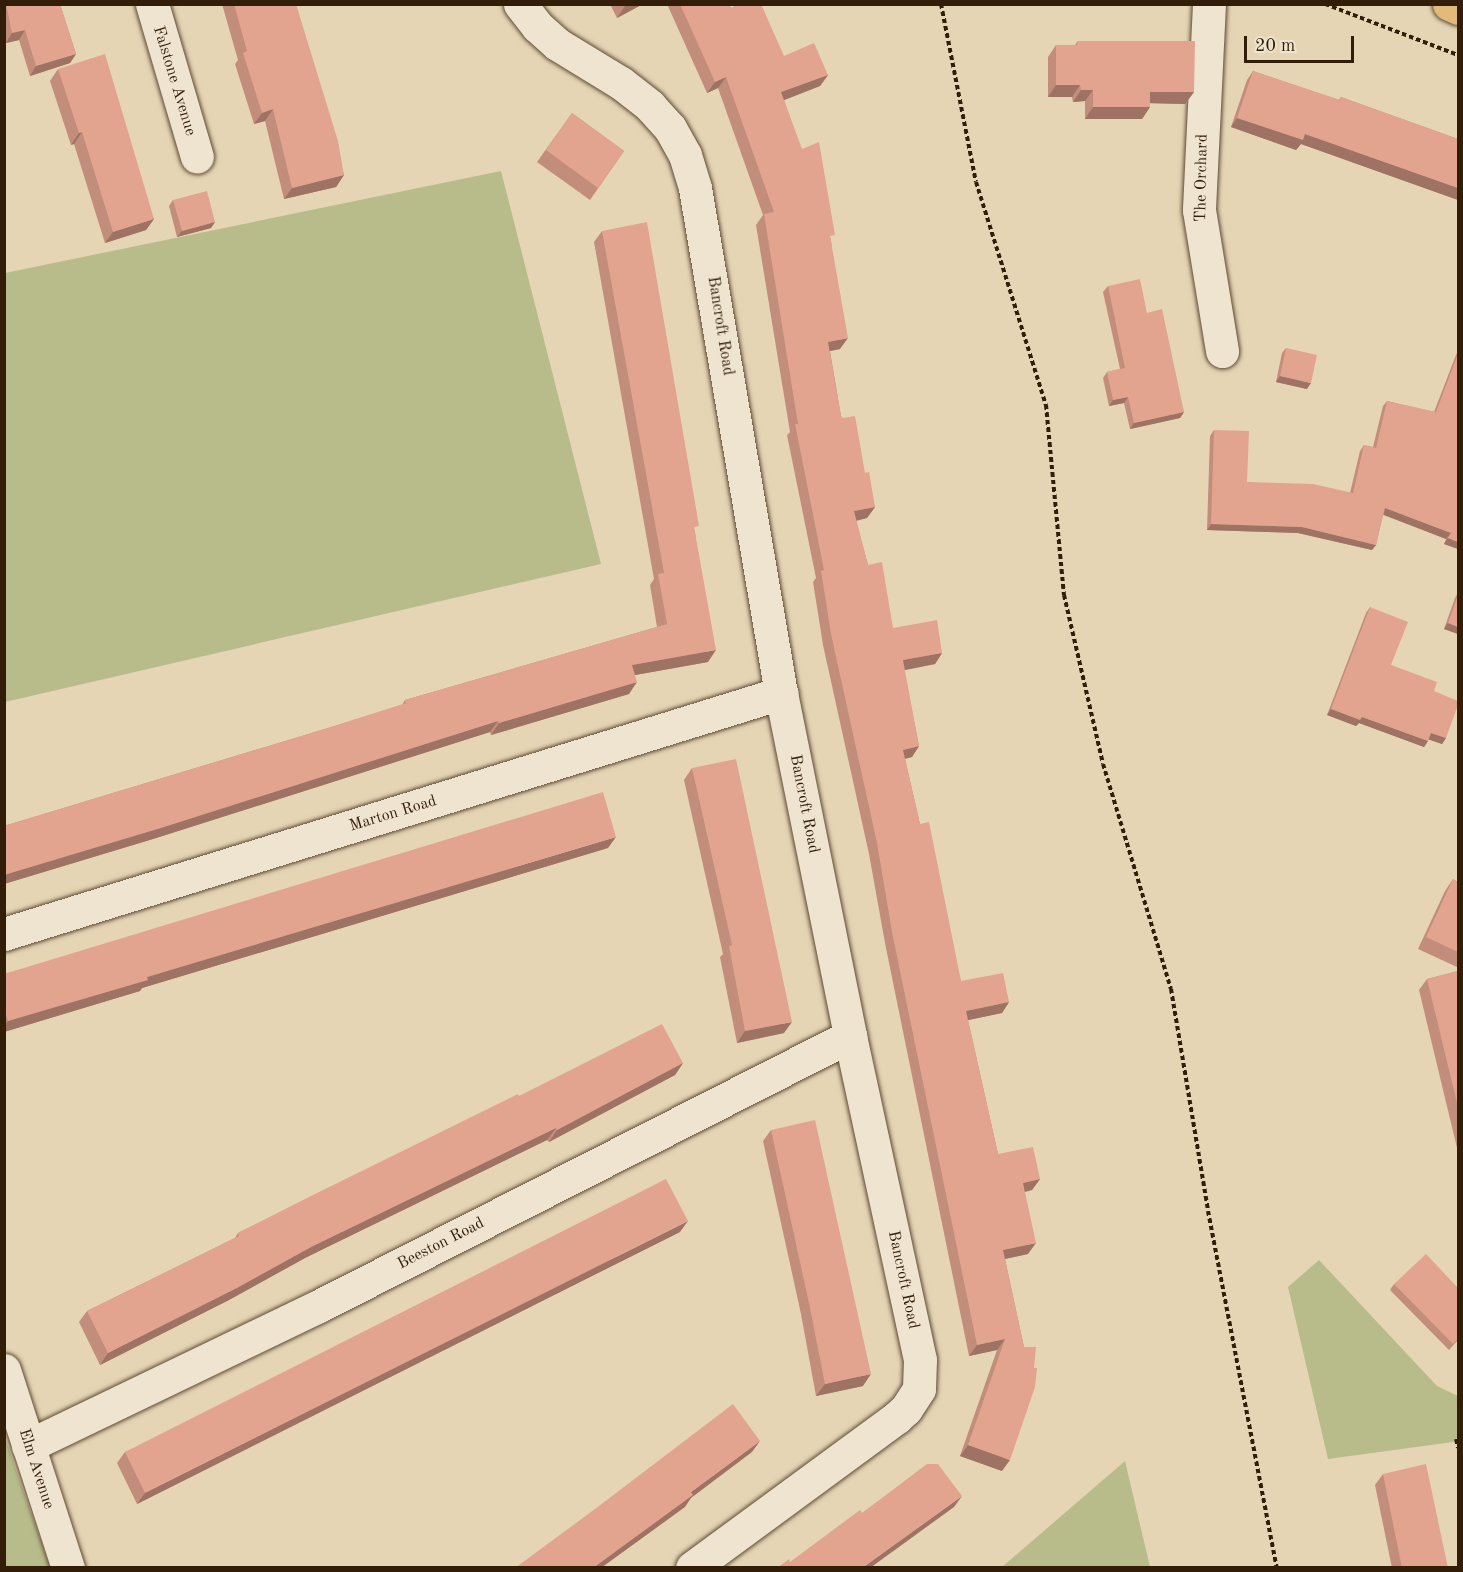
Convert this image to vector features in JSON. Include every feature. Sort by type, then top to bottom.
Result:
[{"type":"main road","points":[[1449,4],[1458,8]]},
{"type":"street","name":"Falstone Avenue","points":[[152,4],[197,157]]},
{"type":"street","name":"Bancroft Road","points":[[520,4],[537,26],[557,44],[621,83],[650,106],[670,128],[685,155],[705,233],[781,693],[850,1036],[920,1360],[919,1389],[906,1409],[692,1568]]},
{"type":"street","name":"The Orchard","points":[[1209,4],[1199,210],[1222,351]]},
{"type":"street","name":"Marton Road","points":[[4,934],[781,693]]},
{"type":"street","name":"Beeston Road","points":[[28,1446],[306,1312],[850,1036]]},
{"type":"street","name":"Elm Avenue","points":[[4,1370],[68,1568]]},
{"type":"path","points":[[940,4],[976,182],[1046,405],[1064,595],[1103,764],[1171,989],[1208,1211],[1277,1568]]},
{"type":"path","points":[[1325,4],[1458,55]]},
{"type":"path","points":[[1456,1439],[1458,1448]]},
{"type":"green space","points":[[501,171],[601,564],[5,702],[5,273]]},
{"type":"green space","points":[[1319,1260],[1437,1386],[1458,1396],[1458,1437],[1453,1442],[1328,1459],[1288,1287]]},
{"type":"green space","points":[[5,1437],[15,1467],[50,1567],[5,1567]]},
{"type":"green space","points":[[1125,1461],[1150,1567],[1002,1567]]},
{"type":"building","points":[[6,4],[60,4],[76,54],[36,66],[25,30],[12,33]]},
{"type":"building","points":[[234,4],[296,4],[338,141],[344,175],[292,188],[273,109],[262,113],[243,53],[247,51]]},
{"type":"building","points":[[680,4],[729,4],[731,8],[738,4],[761,4],[784,56],[814,43],[828,75],[781,92],[802,149],[819,142],[835,235],[830,236],[848,338],[828,342],[841,416],[843,418],[855,416],[865,473],[869,472],[875,507],[854,511],[868,565],[882,562],[893,628],[937,620],[942,653],[903,660],[919,746],[903,750],[920,824],[929,822],[961,981],[1003,973],[1009,1002],[966,1011],[998,1154],[1033,1147],[1040,1179],[1023,1183],[1036,1243],[1003,1250],[1024,1347],[1036,1347],[1034,1368],[1037,1368],[1035,1387],[1010,1460],[968,1445],[1005,1339],[977,1345],[892,932],[877,843],[831,634],[821,571],[824,570],[795,424],[798,424],[764,214],[774,212],[726,77],[715,82]]},
{"type":"building","points":[[1078,41],[1195,41],[1194,92],[1150,92],[1150,107],[1093,107],[1093,90],[1081,90],[1080,85],[1056,85],[1056,45],[1077,45]]},
{"type":"building","points":[[105,54],[154,219],[113,232],[82,132],[79,133],[58,69]]},
{"type":"building","points":[[1253,71],[1340,100],[1341,97],[1458,139],[1458,188],[1305,134],[1303,140],[1237,118]]},
{"type":"building","points":[[572,113],[624,151],[598,188],[546,150]]},
{"type":"building","points":[[207,191],[215,222],[182,231],[173,200]]},
{"type":"building","points":[[647,222],[699,526],[694,527],[716,650],[632,665],[637,682],[499,723],[498,721],[161,828],[4,875],[4,826],[328,728],[406,703],[405,700],[667,624],[658,574],[664,573],[602,231]]},
{"type":"building","points":[[1140,279],[1147,313],[1162,309],[1184,412],[1134,423],[1128,397],[1113,400],[1107,372],[1125,368],[1108,286]]},
{"type":"building","points":[[1286,348],[1317,355],[1311,383],[1280,376]]},
{"type":"building","points":[[1458,354],[1458,542],[1448,538],[1451,533],[1385,508],[1376,545],[1302,527],[1211,524],[1214,430],[1249,431],[1247,482],[1313,484],[1353,493],[1364,445],[1376,448],[1387,401],[1436,412]]},
{"type":"building","points":[[1458,595],[1458,627],[1448,623]]},
{"type":"building","points":[[1370,607],[1408,622],[1391,665],[1437,682],[1434,691],[1458,701],[1446,738],[1431,733],[1428,741],[1362,717],[1360,720],[1331,709]]},
{"type":"building","points":[[736,759],[792,1022],[745,1031],[729,946],[732,945],[692,768]]},
{"type":"building","points":[[603,792],[616,837],[147,977],[148,980],[8,1021],[4,1010],[4,974]]},
{"type":"building","points":[[1453,879],[1458,882],[1458,952],[1426,937]]},
{"type":"building","points":[[1458,971],[1458,1107],[1427,979]]},
{"type":"building","points":[[662,1024],[683,1063],[557,1130],[556,1128],[313,1246],[237,1288],[108,1353],[87,1311],[239,1236],[238,1233],[309,1197]]},
{"type":"building","points":[[815,1120],[871,1374],[825,1384],[771,1130]]},
{"type":"building","points":[[666,1179],[688,1221],[145,1493],[125,1452]]},
{"type":"building","points":[[1426,1254],[1458,1288],[1458,1339],[1453,1344],[1394,1284]]},
{"type":"building","points":[[733,1404],[760,1441],[691,1492],[693,1495],[593,1568],[515,1568],[595,1509]]},
{"type":"building","points":[[927,1464],[938,1464],[962,1496],[862,1568],[777,1568],[789,1559],[790,1562],[860,1510],[862,1513]]},
{"type":"building","points":[[1426,1464],[1448,1568],[1402,1568],[1383,1474]]}]
